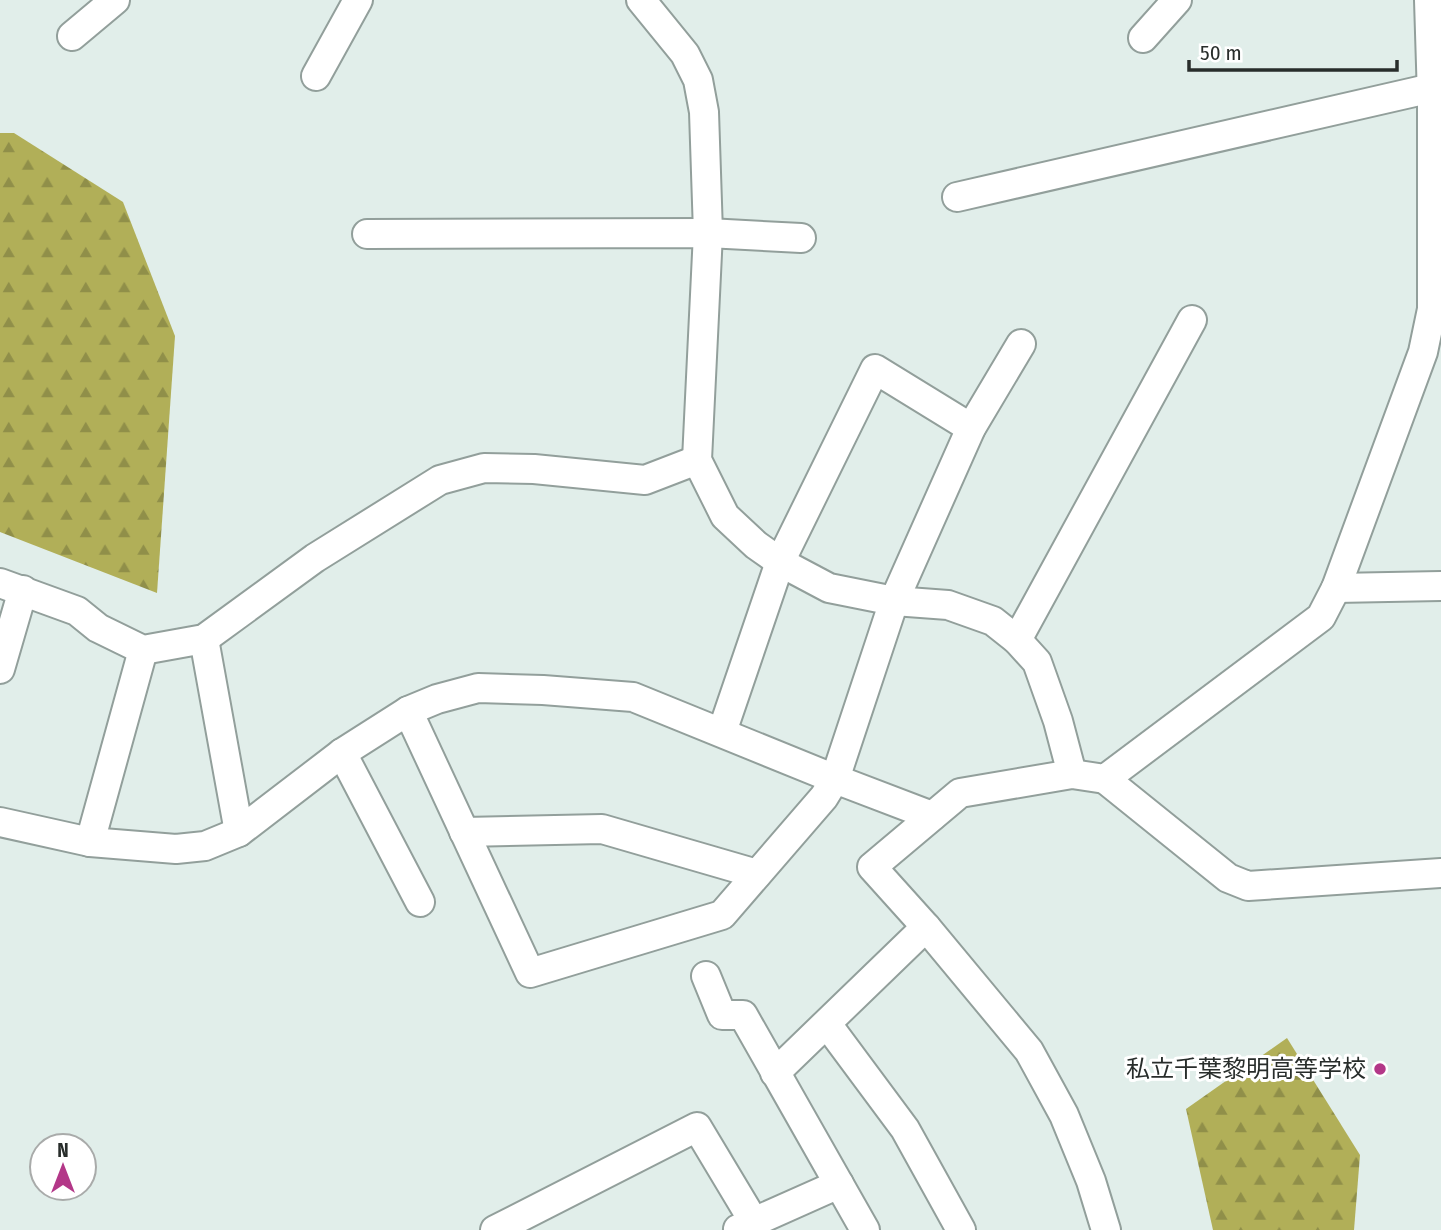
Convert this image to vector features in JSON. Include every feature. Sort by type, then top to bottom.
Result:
[{"type":"street","points":[[72,36],[115,0]]},
{"type":"street","points":[[316,76],[358,0]]},
{"type":"street","points":[[641,0],[685,54],[698,80],[705,112],[708,233],[696,460],[725,516],[755,544],[780,562],[828,588],[894,601],[948,605],[993,621],[1017,639],[1037,662],[1058,721],[1072,774]]},
{"type":"street","points":[[1143,38],[1177,0]]},
{"type":"street","points":[[1105,779],[1321,617],[1336,588],[1423,352],[1432,309],[1432,89],[1429,0]]},
{"type":"street","points":[[957,197],[1432,89]]},
{"type":"street","points":[[367,234],[708,233],[801,238]]},
{"type":"street","points":[[1017,639],[1192,320]]},
{"type":"street","points":[[408,711],[530,973],[722,915],[824,797],[835,779],[894,601],[971,428],[1021,344]]},
{"type":"street","points":[[722,732],[780,562],[875,369],[971,428]]},
{"type":"street","points":[[0,669],[11,587],[77,611],[98,628],[143,650],[204,639],[314,558],[440,480],[484,468],[534,469],[645,480],[696,460]]},
{"type":"street","points":[[1336,588],[1441,586]]},
{"type":"street","points":[[204,639],[239,832]]},
{"type":"street","points":[[90,842],[143,650]]},
{"type":"street","points":[[0,822],[90,842],[176,849],[205,846],[239,832],[342,753],[408,711],[437,699],[478,688],[633,697],[932,816]]},
{"type":"street","points":[[342,753],[420,902]]},
{"type":"street","points":[[1106,1230],[1091,1181],[1064,1115],[1029,1051],[926,927],[872,867],[960,793],[1072,774],[1105,779],[1228,878],[1248,886],[1441,873]]},
{"type":"street","points":[[464,832],[602,829],[757,874]]},
{"type":"street","points":[[775,1073],[926,927]]},
{"type":"street","points":[[706,976],[722,1015],[743,1015],[865,1230]]},
{"type":"street","points":[[827,1024],[905,1129],[961,1230]]},
{"type":"street","points":[[495,1230],[696,1127],[745,1226],[839,1184]]},
{"type":"green space","points":[[0,133],[14,133],[123,202],[175,336],[157,593],[0,532]]},
{"type":"green space","points":[[1287,1038],[1360,1155],[1354,1230],[1213,1230],[1186,1109]]},
{"type":"place","name":"私立千葉黎明高等学校","points":[[1380,1069]]}]
